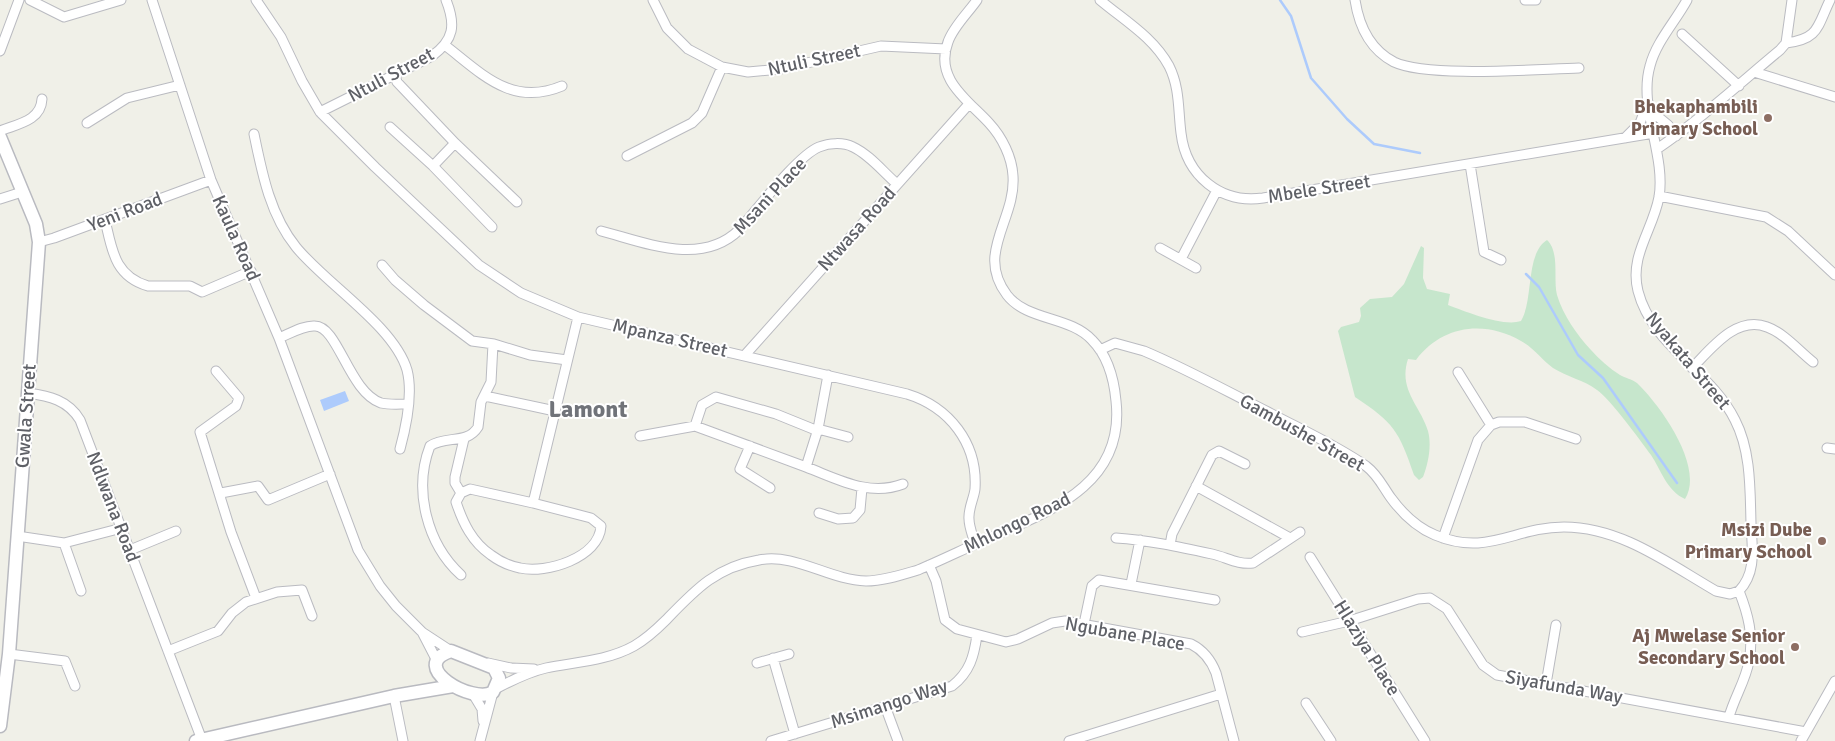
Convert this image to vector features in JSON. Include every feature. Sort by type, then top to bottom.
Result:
[{"type":"street","points":[[0,51],[18,0]]},
{"type":"street","points":[[30,0],[64,17],[121,0]]},
{"type":"street","name":"Kaula Road","points":[[152,0],[211,180],[279,338],[365,564],[388,597],[422,632],[451,651]]},
{"type":"street","name":"Mpanza Street","points":[[256,0],[281,37],[302,81],[320,112],[479,265],[521,294],[578,317],[745,355],[919,398],[938,408],[951,419],[963,436],[973,459],[975,487],[968,520],[975,544]]},
{"type":"street","name":"Ntuli Street","points":[[320,112],[432,56],[446,46],[452,29],[451,13],[446,0]]},
{"type":"street","name":"Ntuli Street","points":[[653,0],[667,28],[688,49],[722,67],[748,72],[767,72],[882,46],[946,49]]},
{"type":"street","points":[[946,49],[948,39],[977,0]]},
{"type":"street","name":"Mbele Street","points":[[1100,0],[1150,40],[1169,67],[1178,92],[1181,134],[1188,160],[1203,181],[1216,192],[1237,198],[1253,200],[1654,133]]},
{"type":"street","points":[[1355,0],[1361,28],[1367,37],[1381,53],[1394,62],[1409,67],[1456,70],[1579,68]]},
{"type":"street","points":[[1525,0],[1536,0]]},
{"type":"street","points":[[1622,139],[1640,123],[1648,100],[1648,76],[1651,61],[1686,0]]},
{"type":"street","points":[[1786,43],[1792,0]]},
{"type":"street","points":[[1657,149],[1709,112],[1786,43],[1804,41],[1811,36],[1830,0]]},
{"type":"street","points":[[1682,34],[1739,86]]},
{"type":"street","points":[[446,46],[504,89],[533,92],[553,90],[562,86]]},
{"type":"street","name":"Mhlongo Road","points":[[495,690],[522,675],[598,659],[636,645],[648,637],[703,583],[716,574],[742,564],[767,558],[780,559],[865,581],[899,576],[929,565],[1062,504],[1078,494],[1098,472],[1117,426],[1115,390],[1107,362],[1100,350],[1083,332],[1024,308],[1010,299],[1001,287],[995,274],[994,249],[1010,205],[1013,176],[1010,160],[1001,138],[990,124],[958,92],[950,80],[945,66],[946,49]]},
{"type":"street","points":[[626,156],[692,123],[702,113],[722,67]]},
{"type":"street","points":[[1754,72],[1835,97]]},
{"type":"street","points":[[395,75],[397,82],[455,143],[517,202]]},
{"type":"street","points":[[87,123],[127,98],[180,85]]},
{"type":"street","points":[[0,131],[34,117],[39,112],[42,99]]},
{"type":"street","name":"Nyakata Street","points":[[1648,100],[1657,149],[1659,196],[1637,260],[1637,289],[1642,304],[1654,326],[1721,398],[1734,417],[1745,449],[1749,467],[1753,556],[1750,577],[1739,592]]},
{"type":"street","name":"Ntwasa Road","points":[[745,355],[970,104]]},
{"type":"street","points":[[1651,111],[1668,125],[1676,136]]},
{"type":"street","points":[[390,127],[433,166],[492,227]]},
{"type":"street","points":[[254,134],[264,186],[288,235],[296,247],[342,294],[385,332],[396,348],[407,372],[408,404],[400,449]]},
{"type":"street","name":"Gwala Street","points":[[0,137],[36,224],[39,242],[9,654],[0,726]]},
{"type":"street","points":[[433,166],[455,143]]},
{"type":"street","name":"Msani Place","points":[[601,231],[685,250],[716,246],[731,238],[810,153],[828,145],[845,144],[853,147],[870,159],[897,184]]},
{"type":"street","points":[[1470,164],[1484,252],[1501,260]]},
{"type":"street","name":"Yeni Road","points":[[39,242],[105,220],[211,180]]},
{"type":"street","points":[[0,199],[22,192]]},
{"type":"street","points":[[1181,259],[1216,192]]},
{"type":"street","points":[[1659,196],[1718,206],[1766,217],[1788,232],[1835,275]]},
{"type":"street","points":[[105,220],[119,268],[141,284],[158,287],[190,286],[202,292],[251,271]]},
{"type":"street","points":[[1160,248],[1196,268]]},
{"type":"street","points":[[382,265],[424,305],[466,337],[477,342],[493,344],[530,355],[567,360]]},
{"type":"street","points":[[533,503],[578,317]]},
{"type":"street","points":[[1692,368],[1726,335],[1736,329],[1749,325],[1760,325],[1772,330],[1813,362]]},
{"type":"street","points":[[279,338],[304,328],[322,327],[330,334],[354,379],[366,392],[383,403],[408,404]]},
{"type":"street","name":"Gambushe Street","points":[[1100,350],[1115,343],[1150,354],[1343,451],[1374,473],[1397,506],[1409,517],[1422,528],[1443,538],[1460,543],[1480,544],[1554,527],[1578,528],[1610,534],[1629,541],[1723,594],[1739,592]]},
{"type":"street","points":[[461,493],[455,483],[455,477],[464,439],[478,427],[481,402],[491,382],[493,344]]},
{"type":"street","points":[[216,371],[240,398],[236,406],[200,432],[221,493],[231,532],[256,598]]},
{"type":"street","points":[[1458,372],[1492,425]]},
{"type":"street","points":[[806,467],[818,430],[828,375]]},
{"type":"street","name":"Ndlwana Road","points":[[28,393],[56,398],[76,414],[122,528],[199,740]]},
{"type":"street","points":[[485,396],[555,411]]},
{"type":"street","points":[[694,426],[702,405],[716,398],[776,414],[818,430],[848,437]]},
{"type":"street","points":[[1443,538],[1478,440],[1492,425],[1498,422],[1525,422],[1576,440]]},
{"type":"street","points":[[640,436],[694,426],[862,488],[885,489],[903,484]]},
{"type":"street","points":[[461,575],[444,556],[430,527],[422,484],[430,446],[442,440],[464,439]]},
{"type":"street","points":[[750,446],[740,469],[770,488]]},
{"type":"street","points":[[1170,546],[1172,534],[1208,461],[1216,452],[1223,452],[1245,464]]},
{"type":"street","points":[[221,493],[258,486],[268,500],[330,474]]},
{"type":"street","points":[[1196,486],[1290,538]]},
{"type":"street","points":[[819,513],[838,519],[853,518],[860,510],[862,488]]},
{"type":"street","points":[[470,489],[591,518],[601,526],[598,539],[586,551],[563,564],[543,568],[519,568],[492,556],[478,544],[465,527],[456,502],[461,493],[470,489]]},
{"type":"street","points":[[17,536],[64,543],[122,528]]},
{"type":"street","points":[[130,550],[176,531]]},
{"type":"street","points":[[1116,538],[1140,540],[1215,554],[1245,564],[1253,562],[1300,532]]},
{"type":"street","points":[[1131,584],[1140,540]]},
{"type":"street","points":[[64,543],[82,591]]},
{"type":"street","name":"Hlaziya Place","points":[[1310,557],[1424,740]]},
{"type":"street","name":"Ngubane Place","points":[[929,565],[936,581],[945,620],[952,627],[977,635],[1006,642],[1059,621],[1191,644],[1212,662],[1234,741]]},
{"type":"street","points":[[1084,624],[1092,586],[1096,581],[1105,580],[1131,584],[1216,600]]},
{"type":"street","points":[[168,651],[218,631],[239,606],[256,598],[277,592],[302,590],[312,616]]},
{"type":"street","points":[[1729,717],[1749,662],[1751,644],[1749,615],[1739,592]]},
{"type":"street","name":"Siyafunda Way","points":[[1302,632],[1349,621],[1418,599],[1430,598],[1447,609],[1489,670],[1506,678],[1806,732]]},
{"type":"street","points":[[1546,684],[1556,625]]},
{"type":"street","name":"Kaula Road","points":[[422,632],[436,664]]},
{"type":"street","name":"Msimango Way","points":[[770,741],[944,690],[965,674],[974,657],[977,635]]},
{"type":"street","points":[[412,693],[426,680],[441,656],[451,651],[488,663],[498,673],[480,741]]},
{"type":"street","points":[[9,654],[65,661],[75,686]]},
{"type":"street","points":[[757,663],[789,654]]},
{"type":"street","points":[[773,658],[795,734]]},
{"type":"street","name":"Mhlongo Road","points":[[488,663],[520,669],[545,669]]},
{"type":"street","points":[[436,664],[440,676],[453,686],[473,694],[485,696],[495,690]]},
{"type":"street","points":[[1801,741],[1835,681]]},
{"type":"street","points":[[199,740],[228,738],[394,696],[453,686]]},
{"type":"street","points":[[473,694],[482,709],[484,726]]},
{"type":"street","points":[[1069,741],[1221,694]]},
{"type":"street","points":[[394,696],[403,741]]},
{"type":"street","points":[[1306,703],[1332,741]]},
{"type":"street","points":[[885,706],[898,741]]},
{"type":"green space","points":[[1547,240],[1551,245],[1555,258],[1557,295],[1571,324],[1601,360],[1620,375],[1637,383],[1657,406],[1677,437],[1685,454],[1689,470],[1690,486],[1685,499],[1669,486],[1651,455],[1625,420],[1603,395],[1587,384],[1553,368],[1526,344],[1507,334],[1479,329],[1451,333],[1438,339],[1426,348],[1416,360],[1408,359],[1406,380],[1408,389],[1429,437],[1428,461],[1423,477],[1419,480],[1414,475],[1404,448],[1394,429],[1379,414],[1355,397],[1338,331],[1341,327],[1359,322],[1361,316],[1360,308],[1370,299],[1392,297],[1404,284],[1421,246],[1424,248],[1423,278],[1427,289],[1450,294],[1448,305],[1485,318],[1513,322],[1521,321],[1525,312],[1535,255]]},
{"type":"water","points":[[345,391],[349,401],[324,411],[320,400]]},
{"type":"waterway","points":[[1280,0],[1291,16],[1311,78],[1347,119],[1374,144],[1420,153]]},
{"type":"waterway","points":[[1526,274],[1539,287],[1578,355],[1603,378],[1677,483]]},
{"type":"place","name":"Bhekaphambili Primary School","points":[[1768,118]]},
{"type":"place","name":"Msizi Dube Primary School","points":[[1822,541]]},
{"type":"place","name":"Aj Mwelase Senior Secondary School","points":[[1795,647]]},
{"type":"district","name":"Lamont","points":[[588,409]]}]
